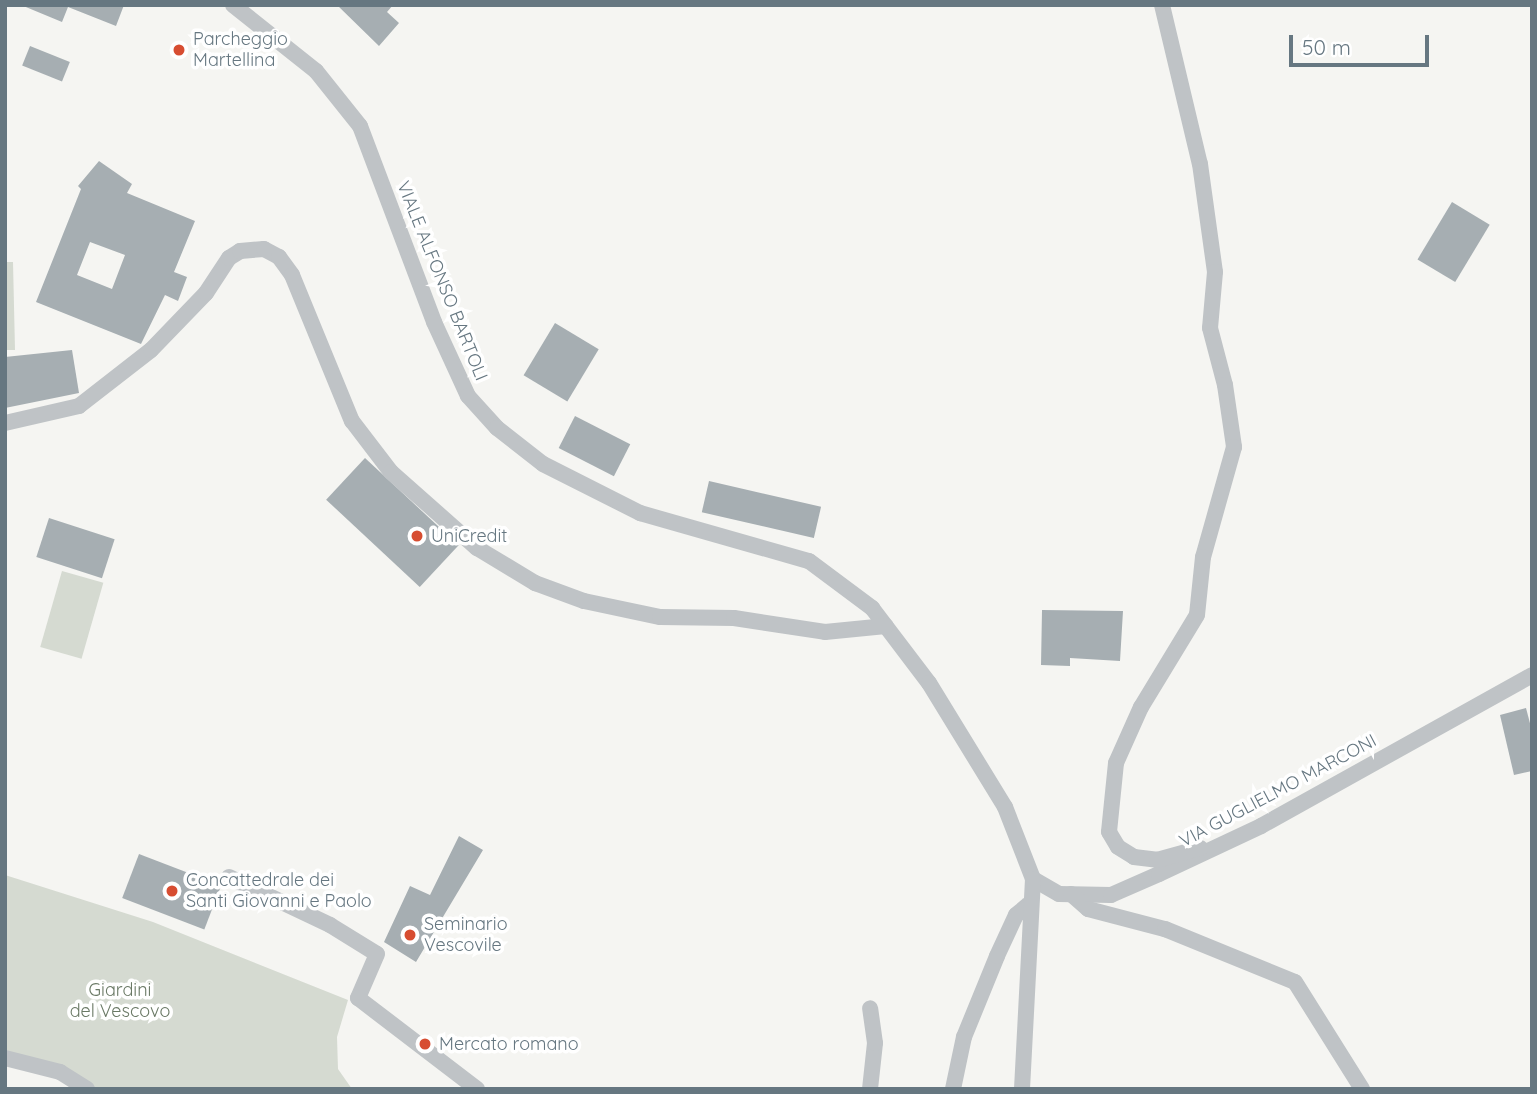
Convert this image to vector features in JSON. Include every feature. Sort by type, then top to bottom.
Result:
[{"type":"street","name":"VIALE ALFONSO BARTOLI","points":[[233,5],[316,71],[360,126],[434,322],[468,396],[498,428],[543,464],[640,513],[809,561],[872,608],[886,626]]},
{"type":"street","points":[[1162,5],[1200,164],[1215,272],[1210,328],[1225,385],[1234,447],[1203,557],[1197,615],[1154,683],[1120,754],[1110,792],[1109,832],[1118,847],[1134,857],[1157,860],[1198,847],[1209,851]]},
{"type":"street","points":[[5,423],[79,407],[150,350],[240,251],[264,249],[279,257],[310,310],[352,421],[383,461],[477,548],[523,576],[584,601],[660,617],[734,618],[825,632],[886,626],[929,683],[1005,807],[1033,879],[1028,905],[1022,1089]]},
{"type":"street","name":"VIA GUGLIELMO MARCONI","points":[[1033,879],[1059,894],[1111,895],[1209,851],[1532,675]]},
{"type":"street","points":[[229,877],[330,925],[377,954],[358,998],[477,1089]]},
{"type":"street","points":[[1070,894],[1088,909],[1165,929],[1296,982],[1362,1089]]},
{"type":"street","points":[[953,1089],[964,1037],[997,956],[1016,915],[1028,905]]},
{"type":"street","points":[[870,1008],[875,1043],[870,1089]]},
{"type":"street","points":[[5,1058],[60,1072],[87,1089]]},
{"type":"green space","points":[[5,262],[13,262],[15,350],[5,350]]},
{"type":"green space","points":[[62,571],[103,583],[82,659],[40,647]]},
{"type":"green space","name":"Giardini del Vescovo","points":[[5,875],[153,922],[348,1000],[337,1037],[338,1069],[352,1089],[95,1089],[5,1056]]},
{"type":"building","points":[[21,5],[124,5],[116,26],[68,7],[62,22]]},
{"type":"building","points":[[337,5],[393,5],[387,12],[399,23],[379,46]]},
{"type":"building","points":[[30,46],[70,62],[62,82],[22,65]]},
{"type":"building","points":[[99,161],[132,184],[127,193],[195,221],[174,272],[187,277],[178,301],[165,295],[141,344],[36,302],[81,189],[78,186]],"holes":[[[90,242],[125,255],[112,289],[77,275]]]},
{"type":"building","points":[[1452,202],[1490,225],[1455,282],[1417,259]]},
{"type":"building","points":[[555,323],[599,349],[567,402],[524,375]]},
{"type":"building","points":[[72,350],[79,393],[5,408],[5,357]]},
{"type":"building","points":[[575,416],[630,444],[614,476],[559,448]]},
{"type":"building","points":[[365,458],[459,545],[420,587],[326,500]]},
{"type":"building","points":[[709,481],[821,507],[814,538],[702,512]]},
{"type":"building","points":[[49,518],[115,539],[102,578],[36,557]]},
{"type":"building","points":[[1042,610],[1123,611],[1120,661],[1070,658],[1070,666],[1041,665]]},
{"type":"building","points":[[1526,708],[1532,731],[1532,771],[1514,775],[1500,715]]},
{"type":"building","points":[[459,836],[483,850],[416,962],[384,942],[410,886],[430,895]]},
{"type":"building","name":"Concattedrale dei Santi Giovanni e Paolo","points":[[139,854],[221,886],[204,929],[122,898]]},
{"type":"place","name":"Parcheggio Martellina","points":[[179,50]]},
{"type":"place","name":"UniCredit","points":[[417,536]]},
{"type":"place","name":"Concattedrale dei Santi Giovanni e Paolo","points":[[172,891]]},
{"type":"place","name":"Seminario Vescovile","points":[[410,935]]},
{"type":"place","name":"Mercato romano","points":[[425,1044]]}]
